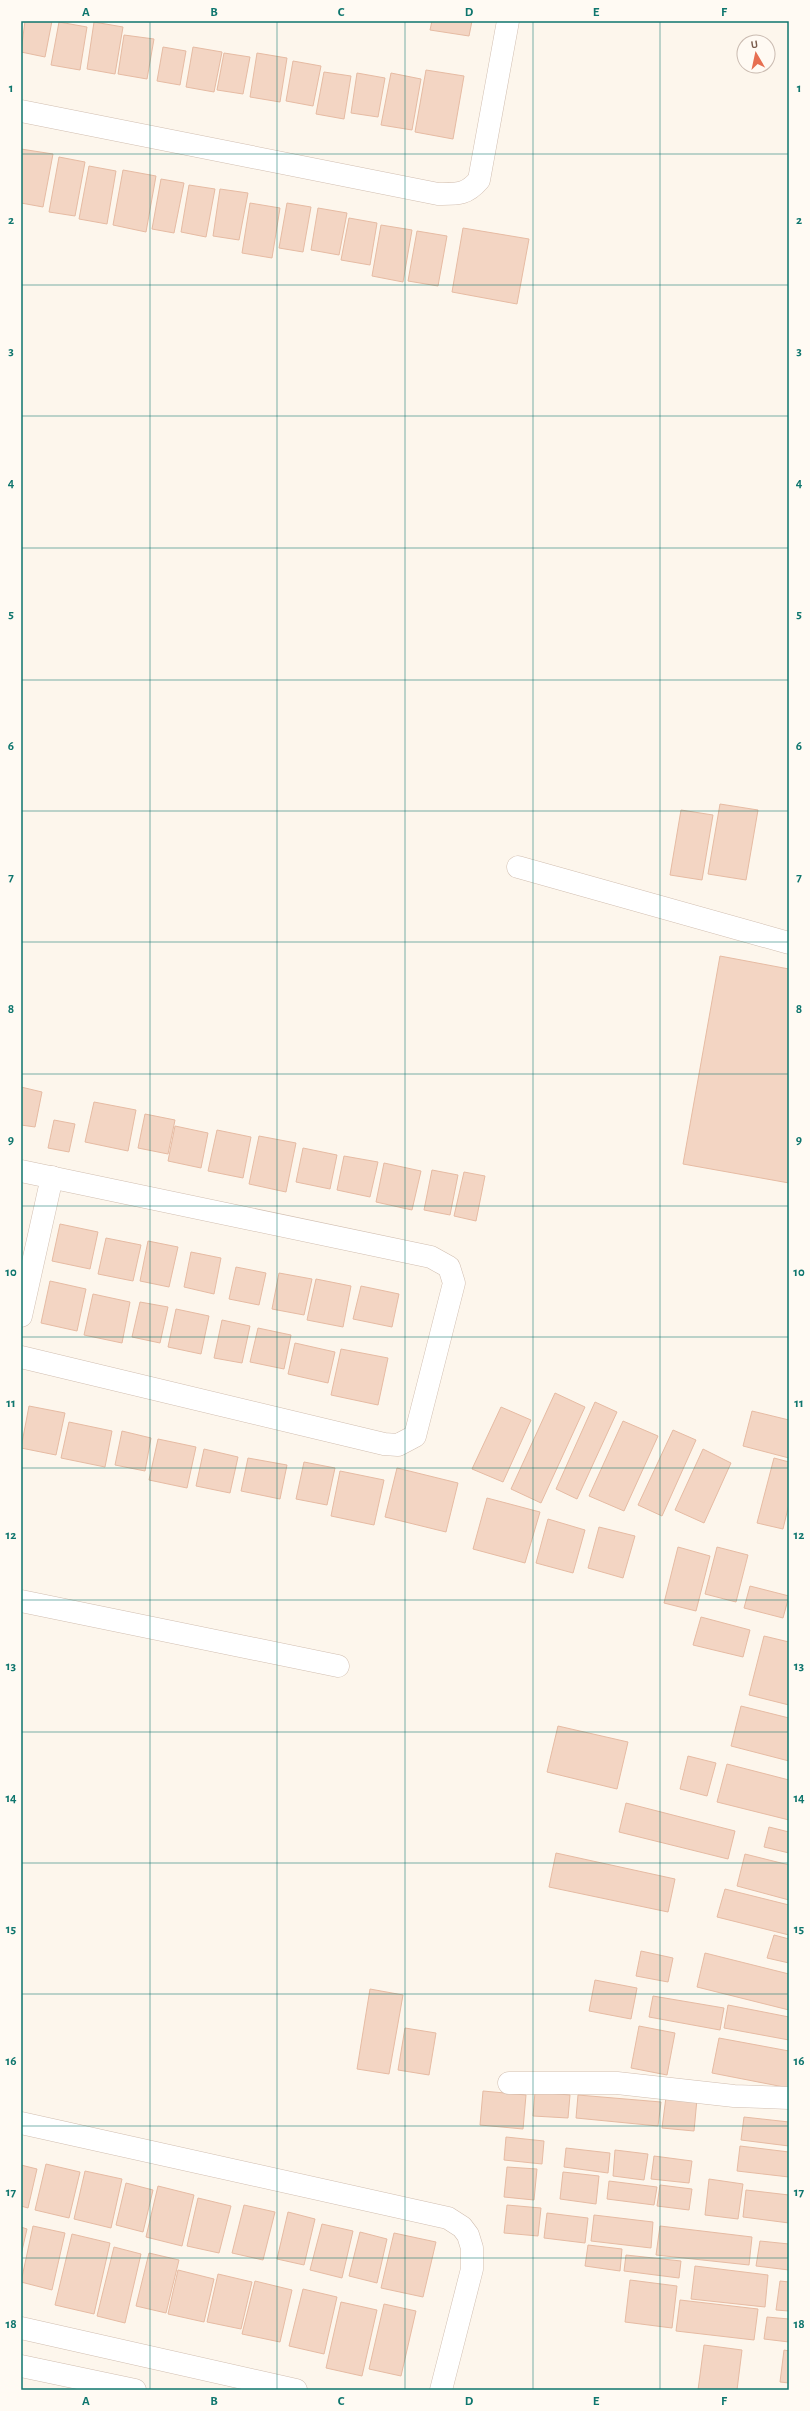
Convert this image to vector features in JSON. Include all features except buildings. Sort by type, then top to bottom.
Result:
[{"type":"street","points":[[21,111],[438,194],[454,194],[469,191],[479,180],[508,21]]},
{"type":"street","points":[[518,867],[789,943]]},
{"type":"street","points":[[21,1170],[431,1257],[449,1267],[454,1283],[415,1436],[398,1444],[384,1444],[21,1358]]},
{"type":"street","points":[[21,1316],[52,1177]]},
{"type":"street","points":[[21,1601],[338,1666]]},
{"type":"street","points":[[509,2083],[617,2083],[734,2096],[789,2098]]},
{"type":"street","points":[[21,2123],[448,2218],[462,2227],[468,2235],[472,2248],[472,2269],[441,2390]]},
{"type":"street","points":[[21,2328],[296,2390]]},
{"type":"street","points":[[21,2366],[135,2390]]}]
